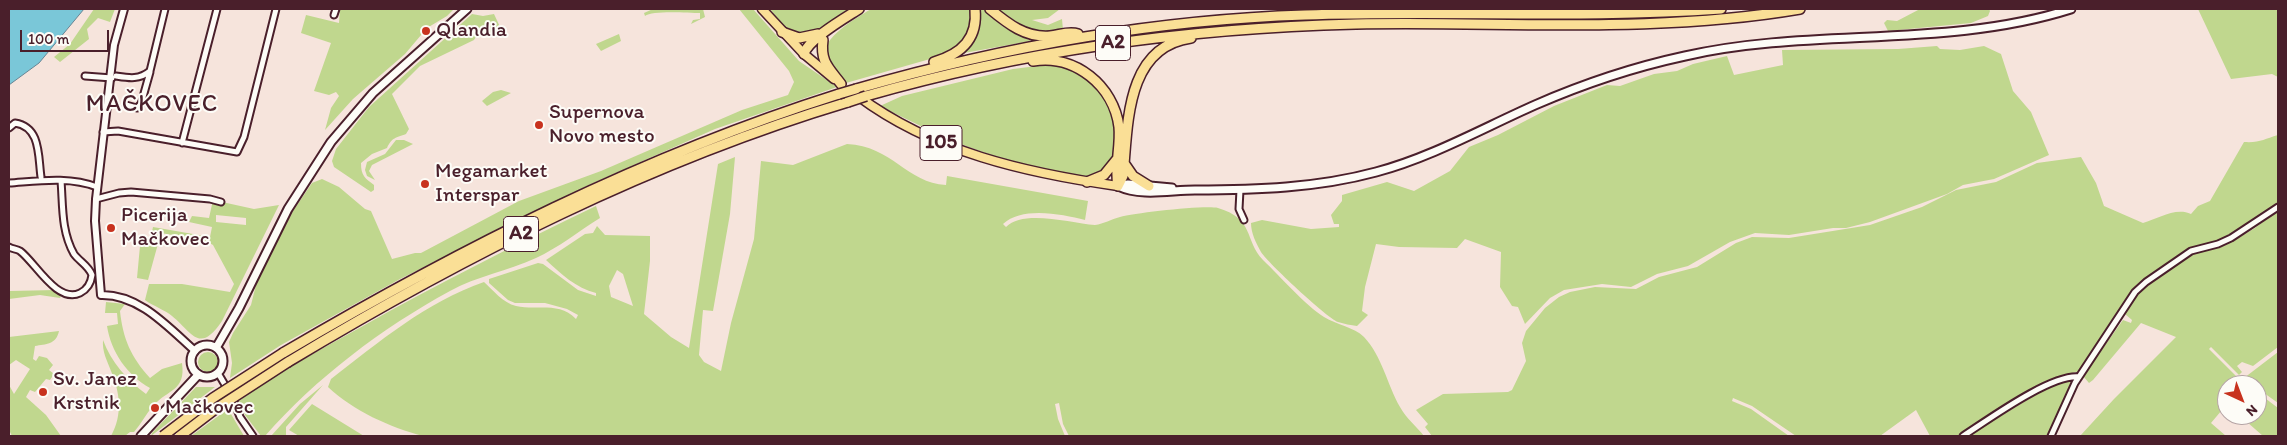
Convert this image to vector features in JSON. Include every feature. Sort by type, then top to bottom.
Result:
[{"type":"highway","points":[[804,54],[810,44],[859,9]]},
{"type":"highway","points":[[912,73],[922,65],[944,59],[957,52],[967,42],[975,30],[975,9]]},
{"type":"highway","points":[[990,9],[1018,30],[1032,34],[1049,36],[1073,33],[1086,36]]},
{"type":"highway","name":"A2","points":[[163,436],[213,398],[283,352],[367,304],[513,226],[618,178],[704,142],[839,94],[912,73],[964,60],[1086,36],[1185,23],[1305,15],[1639,13],[1721,9]]},
{"type":"highway","name":"A2","points":[[180,436],[214,410],[288,362],[378,309],[518,235],[708,151],[811,113],[866,96],[996,62],[1104,44],[1231,30],[1347,24],[1637,23],[1740,17],[1800,9]]},
{"type":"highway","points":[[782,32],[804,38],[831,29]]},
{"type":"highway","points":[[804,54],[812,50],[823,40],[831,29]]},
{"type":"highway","points":[[1088,182],[1104,175],[1121,161],[1132,96],[1145,66],[1158,53],[1171,45],[1188,39],[1219,35],[1231,30]]},
{"type":"highway","points":[[823,40],[822,52],[824,63],[842,84]]},
{"type":"highway","points":[[996,62],[1012,65],[1053,60],[1079,69],[1092,78],[1107,94],[1119,127],[1123,176],[1118,186]]},
{"type":"highway","points":[[1121,161],[1133,176],[1149,186]]},
{"type":"main road","points":[[216,348],[239,308],[288,209],[331,142],[373,93],[467,9]]},
{"type":"main road","name":"105","points":[[762,9],[804,54],[842,84],[879,111],[950,147],[978,157],[1037,173],[1118,186]]},
{"type":"main road","points":[[1118,186],[1140,192],[1240,190],[1304,185],[1346,179],[1418,158],[1577,88],[1640,67],[1686,55],[1758,44],[1950,33],[2024,21],[2070,9]]},
{"type":"main road","points":[[1118,186],[1128,184],[1182,190]]},
{"type":"main road","points":[[203,346],[216,348],[220,351],[224,361],[218,374],[206,378],[198,375],[191,364],[195,351],[203,346]]},
{"type":"main road","points":[[141,436],[198,375]]},
{"type":"street","points":[[124,9],[114,44],[114,77],[104,132],[96,199],[96,245],[101,295],[122,297],[142,306],[195,351]]},
{"type":"street","points":[[126,105],[137,108],[141,104],[165,9]]},
{"type":"street","points":[[182,142],[217,9]]},
{"type":"street","points":[[104,132],[118,131],[232,153],[240,149],[276,9]]},
{"type":"street","points":[[85,76],[134,78],[143,77],[150,71]]},
{"type":"street","points":[[9,128],[15,123],[25,124],[34,134],[41,177]]},
{"type":"street","points":[[9,183],[61,181],[97,187]]},
{"type":"street","points":[[9,248],[20,251],[43,277],[65,294],[73,296],[87,289],[92,275],[75,254],[69,240],[63,220],[61,181]]},
{"type":"street","points":[[1240,190],[1239,209],[1244,220]]},
{"type":"street","points":[[96,199],[131,192],[210,199],[221,202]]},
{"type":"street","points":[[2051,436],[2079,377],[2135,292],[2146,282],[2191,251],[2218,244],[2231,238],[2278,207]]},
{"type":"street","points":[[218,374],[246,427],[253,436]]},
{"type":"street","points":[[1962,436],[2043,388],[2071,376],[2079,377]]},
{"type":"green space","points":[[94,9],[115,9],[110,22],[98,18],[87,29],[89,39],[60,62],[54,57],[70,44]]},
{"type":"green space","points":[[340,9],[454,9],[447,16],[427,28],[405,54],[353,99],[325,130],[331,108],[339,96],[336,92],[329,95],[314,91],[331,43],[301,33],[306,15],[339,23]]},
{"type":"green space","points":[[653,9],[703,9],[705,17],[691,24],[693,20],[700,19],[700,13],[663,12],[645,16],[644,13]]},
{"type":"green space","points":[[739,9],[753,9],[799,61],[837,87],[715,129],[591,184],[400,279],[281,345],[230,378],[232,363],[229,342],[251,305],[257,281],[293,211],[312,183],[322,179],[339,187],[365,209],[371,211],[392,259],[421,253],[519,201],[601,171],[742,110],[788,95],[794,82],[789,71]]},
{"type":"green space","points":[[770,9],[852,9],[820,30],[811,34],[802,34],[794,33],[783,25]]},
{"type":"green space","points":[[871,9],[972,9],[973,26],[958,48],[944,55],[846,83],[827,62],[825,54],[827,46],[839,31]]},
{"type":"green space","points":[[981,9],[984,9],[1002,26],[1031,41],[964,53],[973,43],[978,33]]},
{"type":"green space","points":[[993,9],[1060,9],[1048,18],[1032,20],[1048,25],[1062,19],[1063,30],[1041,32],[1025,30]]},
{"type":"green space","points":[[1920,9],[1989,9],[1990,11],[1988,16],[1971,23],[1888,31],[1884,23],[1887,20],[1897,21]]},
{"type":"green space","points":[[2198,9],[2278,9],[2278,77],[2272,74],[2231,79]]},
{"type":"green space","points":[[472,14],[483,16],[494,14],[501,29],[499,32],[476,37],[474,40],[420,66],[392,94],[409,129],[406,134],[393,140],[387,148],[372,154],[361,163],[363,174],[374,185],[374,190],[371,192],[334,167],[332,161],[336,149],[369,107]]},
{"type":"green space","points":[[619,34],[621,41],[601,51],[596,44]]},
{"type":"green space","points":[[1937,46],[1940,49],[1960,50],[1984,46],[2001,54],[2013,91],[2031,112],[2049,155],[1994,179],[1963,185],[1947,194],[1870,222],[1846,228],[1833,228],[1789,235],[1755,233],[1730,242],[1688,266],[1657,274],[1631,287],[1602,284],[1564,290],[1550,298],[1525,324],[1518,307],[1512,306],[1500,287],[1501,252],[1465,239],[1457,248],[1399,247],[1376,244],[1365,287],[1362,311],[1368,315],[1357,326],[1338,322],[1310,301],[1266,258],[1256,242],[1251,227],[1251,223],[1262,220],[1311,229],[1339,227],[1339,224],[1334,224],[1331,215],[1342,201],[1342,195],[1387,182],[1414,191],[1450,171],[1469,147],[1498,135],[1554,106],[1607,85],[1620,86],[1654,74],[1677,71],[1693,64],[1727,56],[1734,75],[1783,65],[1782,50],[1898,49]]},
{"type":"green space","points":[[1045,65],[1078,71],[1093,82],[1106,97],[1113,119],[1115,144],[1113,156],[1108,166],[1100,173],[1081,177],[1011,162],[945,137],[880,106],[902,96],[1013,69]]},
{"type":"green space","points":[[501,90],[511,93],[487,106],[482,101],[493,92]]},
{"type":"green space","points":[[2278,135],[2278,204],[2217,242],[2189,248],[2139,283],[2080,371],[2065,375],[2040,386],[1958,436],[1930,436],[1916,410],[1880,436],[1796,436],[1752,406],[1733,398],[1732,401],[1751,409],[1789,436],[1432,436],[1425,427],[1428,424],[1416,410],[1443,394],[1508,392],[1512,390],[1526,361],[1522,343],[1526,331],[1545,308],[1559,297],[1570,292],[1595,287],[1636,289],[1659,277],[1697,267],[1736,243],[1752,237],[1789,238],[1870,225],[1922,207],[1956,190],[1996,182],[2037,163],[2081,157],[2096,183],[2104,206],[2143,223],[2167,214],[2185,212],[2191,214],[2198,206],[2210,201],[2244,142],[2258,141]]},
{"type":"green space","points":[[396,140],[404,140],[413,144],[372,165],[369,171],[375,180],[367,176],[365,170],[367,162],[385,154]]},
{"type":"green space","points":[[847,144],[863,146],[876,151],[909,172],[932,183],[946,185],[947,176],[1088,201],[1085,220],[1054,214],[1031,213],[1011,218],[1003,224],[1006,227],[1014,222],[1035,218],[1048,218],[1095,225],[1128,215],[1210,207],[1230,213],[1243,224],[1263,260],[1301,298],[1324,317],[1364,337],[1380,361],[1400,407],[1424,436],[1069,436],[1063,424],[1059,403],[1055,404],[1058,419],[1065,436],[423,436],[397,428],[372,417],[349,404],[328,387],[331,379],[404,324],[442,300],[484,282],[511,304],[524,307],[555,308],[569,313],[576,319],[578,315],[567,309],[545,303],[515,303],[508,300],[489,283],[489,279],[538,263],[543,264],[578,290],[596,296],[596,293],[582,288],[569,280],[546,260],[585,234],[593,233],[597,226],[605,235],[650,236],[650,261],[644,314],[671,337],[689,348],[718,164],[735,157],[730,214],[713,311],[703,310],[699,355],[704,362],[721,371],[731,323],[754,239],[761,161],[793,165]],"holes":[[[617,270],[623,274],[633,306],[611,297],[609,286]]]},
{"type":"green space","points":[[213,200],[254,209],[279,205],[222,321],[207,337],[201,339],[191,334],[169,314],[145,300],[149,284],[182,284],[230,292],[234,284],[213,245],[206,241],[161,233],[148,280],[137,278],[140,246],[149,245],[153,227],[210,237],[212,227],[189,222],[192,216],[209,218]],"holes":[[[216,215],[246,218],[246,225],[216,222]]]},
{"type":"green space","points":[[596,206],[600,218],[552,249],[525,263],[482,277],[450,291],[375,338],[328,374],[265,436],[261,436],[245,415],[239,401],[268,381],[449,279]]},
{"type":"green space","points":[[2278,210],[2278,347],[2253,366],[2242,362],[2237,366],[2242,372],[2239,375],[2211,347],[2209,349],[2235,375],[2217,375],[2217,416],[2211,423],[2226,436],[2080,436],[2176,337],[2141,323],[2089,383],[2083,376],[2123,320],[2131,323],[2132,320],[2125,314],[2137,293],[2191,254],[2226,245],[2255,228]]},
{"type":"green space","points":[[9,290],[56,290],[61,296],[60,298],[40,295],[9,299]]},
{"type":"green space","points":[[106,302],[125,304],[120,311],[126,339],[133,355],[150,378],[162,369],[182,363],[183,372],[179,384],[153,406],[134,432],[130,432],[125,436],[111,436],[119,412],[119,404],[114,379],[104,352],[103,340],[110,356],[126,377],[146,394],[150,388],[127,370],[116,354],[107,326],[118,324],[117,313],[105,313]]},
{"type":"green space","points":[[59,331],[58,336],[53,341],[35,346],[33,359],[36,361],[39,356],[47,358],[53,365],[49,370],[54,374],[50,380],[46,379],[35,392],[30,390],[26,397],[46,415],[61,436],[12,436],[9,430],[9,385],[14,394],[30,369],[16,360],[9,365],[9,337]]},
{"type":"green space","points":[[208,352],[215,355],[218,362],[215,369],[208,372],[201,369],[198,362],[201,355]]},
{"type":"green space","points":[[2278,352],[2278,403],[2267,395],[2267,375],[2248,375]]},
{"type":"green space","points":[[2068,380],[2072,382],[2048,436],[1967,436],[2044,390]]},
{"type":"green space","points":[[323,385],[286,427],[286,436],[271,436],[300,404]]},
{"type":"green space","points":[[196,387],[215,387],[151,436],[152,433]]},
{"type":"green space","points":[[2267,400],[2278,408],[2278,436],[2263,436],[2250,425],[2267,425]]},
{"type":"green space","points":[[312,404],[364,436],[299,436],[289,430]]},
{"type":"green space","points":[[228,409],[244,436],[191,436]]},
{"type":"water","points":[[9,9],[84,9],[39,63],[9,85]]},
{"type":"place","name":"Qlandia","points":[[426,31]]},
{"type":"place","name":"Supernova Novo mesto","points":[[539,125]]},
{"type":"place","name":"Megamarket Interspar","points":[[425,184]]},
{"type":"place","name":"Picerija Mačkovec","points":[[111,228]]},
{"type":"place","name":"Sv. Janez Krstnik","points":[[43,392]]},
{"type":"place","name":"Mačkovec","points":[[155,408]]},
{"type":"district","name":"MAČKOVEC","points":[[152,105]]}]
